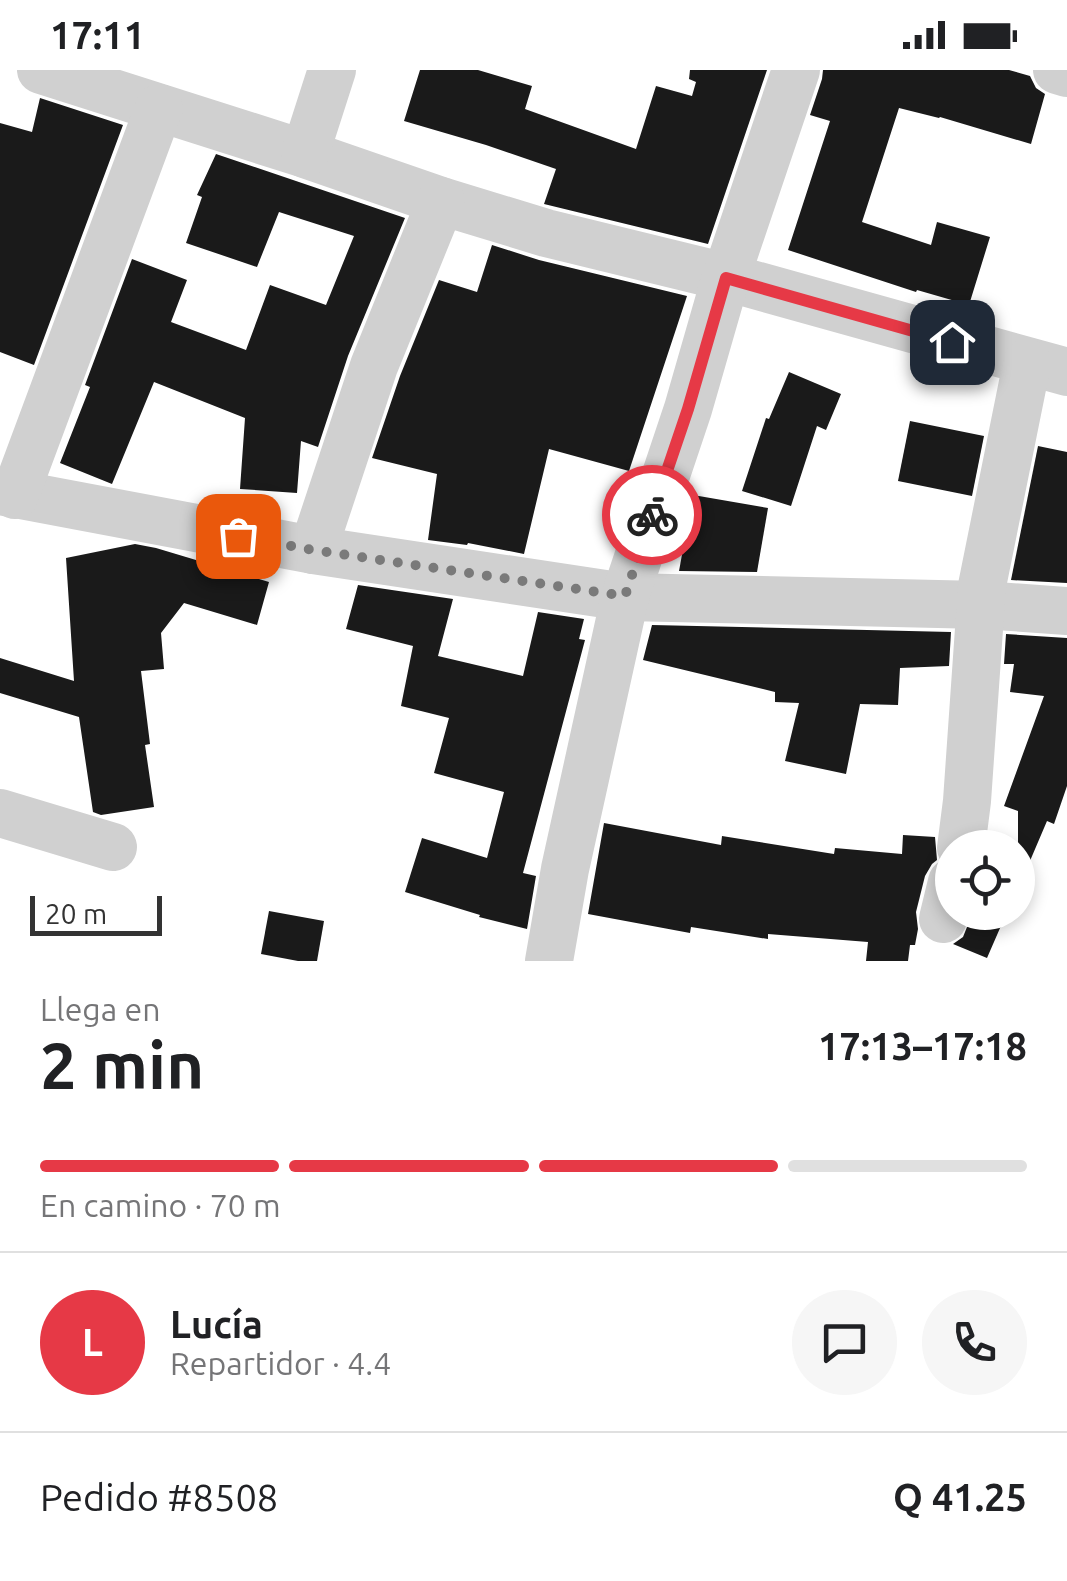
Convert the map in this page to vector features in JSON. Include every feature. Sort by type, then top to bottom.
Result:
[{"type":"street","points":[[41,70],[441,201],[1047,368],[982,586],[963,830]]},
{"type":"street","points":[[304,154],[332,70]]},
{"type":"street","points":[[549,961],[565,869],[625,596],[796,70]]},
{"type":"street","points":[[1057,70],[1067,73]]},
{"type":"street","points":[[159,108],[8,493],[313,550],[625,596],[982,605],[1067,611]]},
{"type":"street","points":[[313,550],[374,366],[441,201]]},
{"type":"street","points":[[0,814],[113,848]]},
{"type":"building","points":[[420,70],[478,70],[532,86],[525,109],[636,149],[656,86],[692,96],[696,82],[689,79],[690,70],[767,70],[708,244],[544,204],[556,169],[404,121]]},
{"type":"building","points":[[823,70],[1009,70],[1030,76],[1036,88],[1045,94],[1031,144],[899,108],[862,222],[931,245],[937,222],[990,237],[969,305],[788,250],[830,121],[810,115]]},
{"type":"building","points":[[40,98],[123,125],[34,365],[0,352],[0,123],[32,132]]},
{"type":"building","points":[[216,154],[405,218],[348,356],[318,447],[301,441],[297,493],[240,489],[245,418],[154,382],[112,484],[60,463],[132,259],[187,280],[171,322],[246,350],[270,285],[326,305],[354,236],[279,212],[257,267],[186,243],[202,197],[197,195]]},
{"type":"building","points":[[492,245],[687,296],[629,471],[549,449],[524,554],[428,540],[437,474],[372,458],[439,280],[477,292]]},
{"type":"building","points":[[789,372],[841,394],[826,430],[817,426],[791,506],[742,491],[766,418],[769,419]]},
{"type":"building","points":[[910,421],[984,436],[972,496],[898,481]]},
{"type":"building","points":[[1038,446],[1067,452],[1067,583],[1011,580]]},
{"type":"building","points":[[693,495],[768,508],[757,572],[679,571]]},
{"type":"building","points":[[135,544],[269,582],[257,625],[184,603],[161,633],[164,669],[141,671],[150,744],[145,745],[154,807],[101,815],[93,812],[79,717],[0,693],[0,658],[74,681],[66,558]]},
{"type":"building","points":[[358,585],[453,599],[438,656],[523,676],[538,612],[584,619],[579,639],[585,640],[523,873],[536,876],[527,929],[405,892],[422,838],[487,858],[504,792],[434,773],[449,718],[401,706],[413,646],[346,629]]},
{"type":"building","points":[[652,625],[951,632],[949,666],[900,668],[898,705],[860,704],[846,774],[785,761],[799,703],[775,702],[775,692],[643,660]]},
{"type":"building","points":[[1006,634],[1067,638],[1067,786],[1054,824],[1047,821],[1035,849],[1035,830],[1018,830],[1018,811],[1004,806],[1044,696],[1010,692],[1014,664],[1004,664]]},
{"type":"building","points":[[604,823],[721,845],[722,836],[834,854],[835,848],[902,854],[903,835],[935,837],[935,862],[925,876],[916,912],[915,945],[910,945],[908,961],[866,961],[868,942],[768,934],[768,939],[691,927],[690,933],[588,914]]},
{"type":"building","points":[[269,911],[324,921],[317,961],[261,954]]},
{"type":"building","points":[[966,930],[999,930],[987,958],[953,944]]},
{"type":"way so far","points":[[238,536],[625,596],[652,515]]},
{"type":"route","points":[[652,515],[726,278],[952,342]]}]
